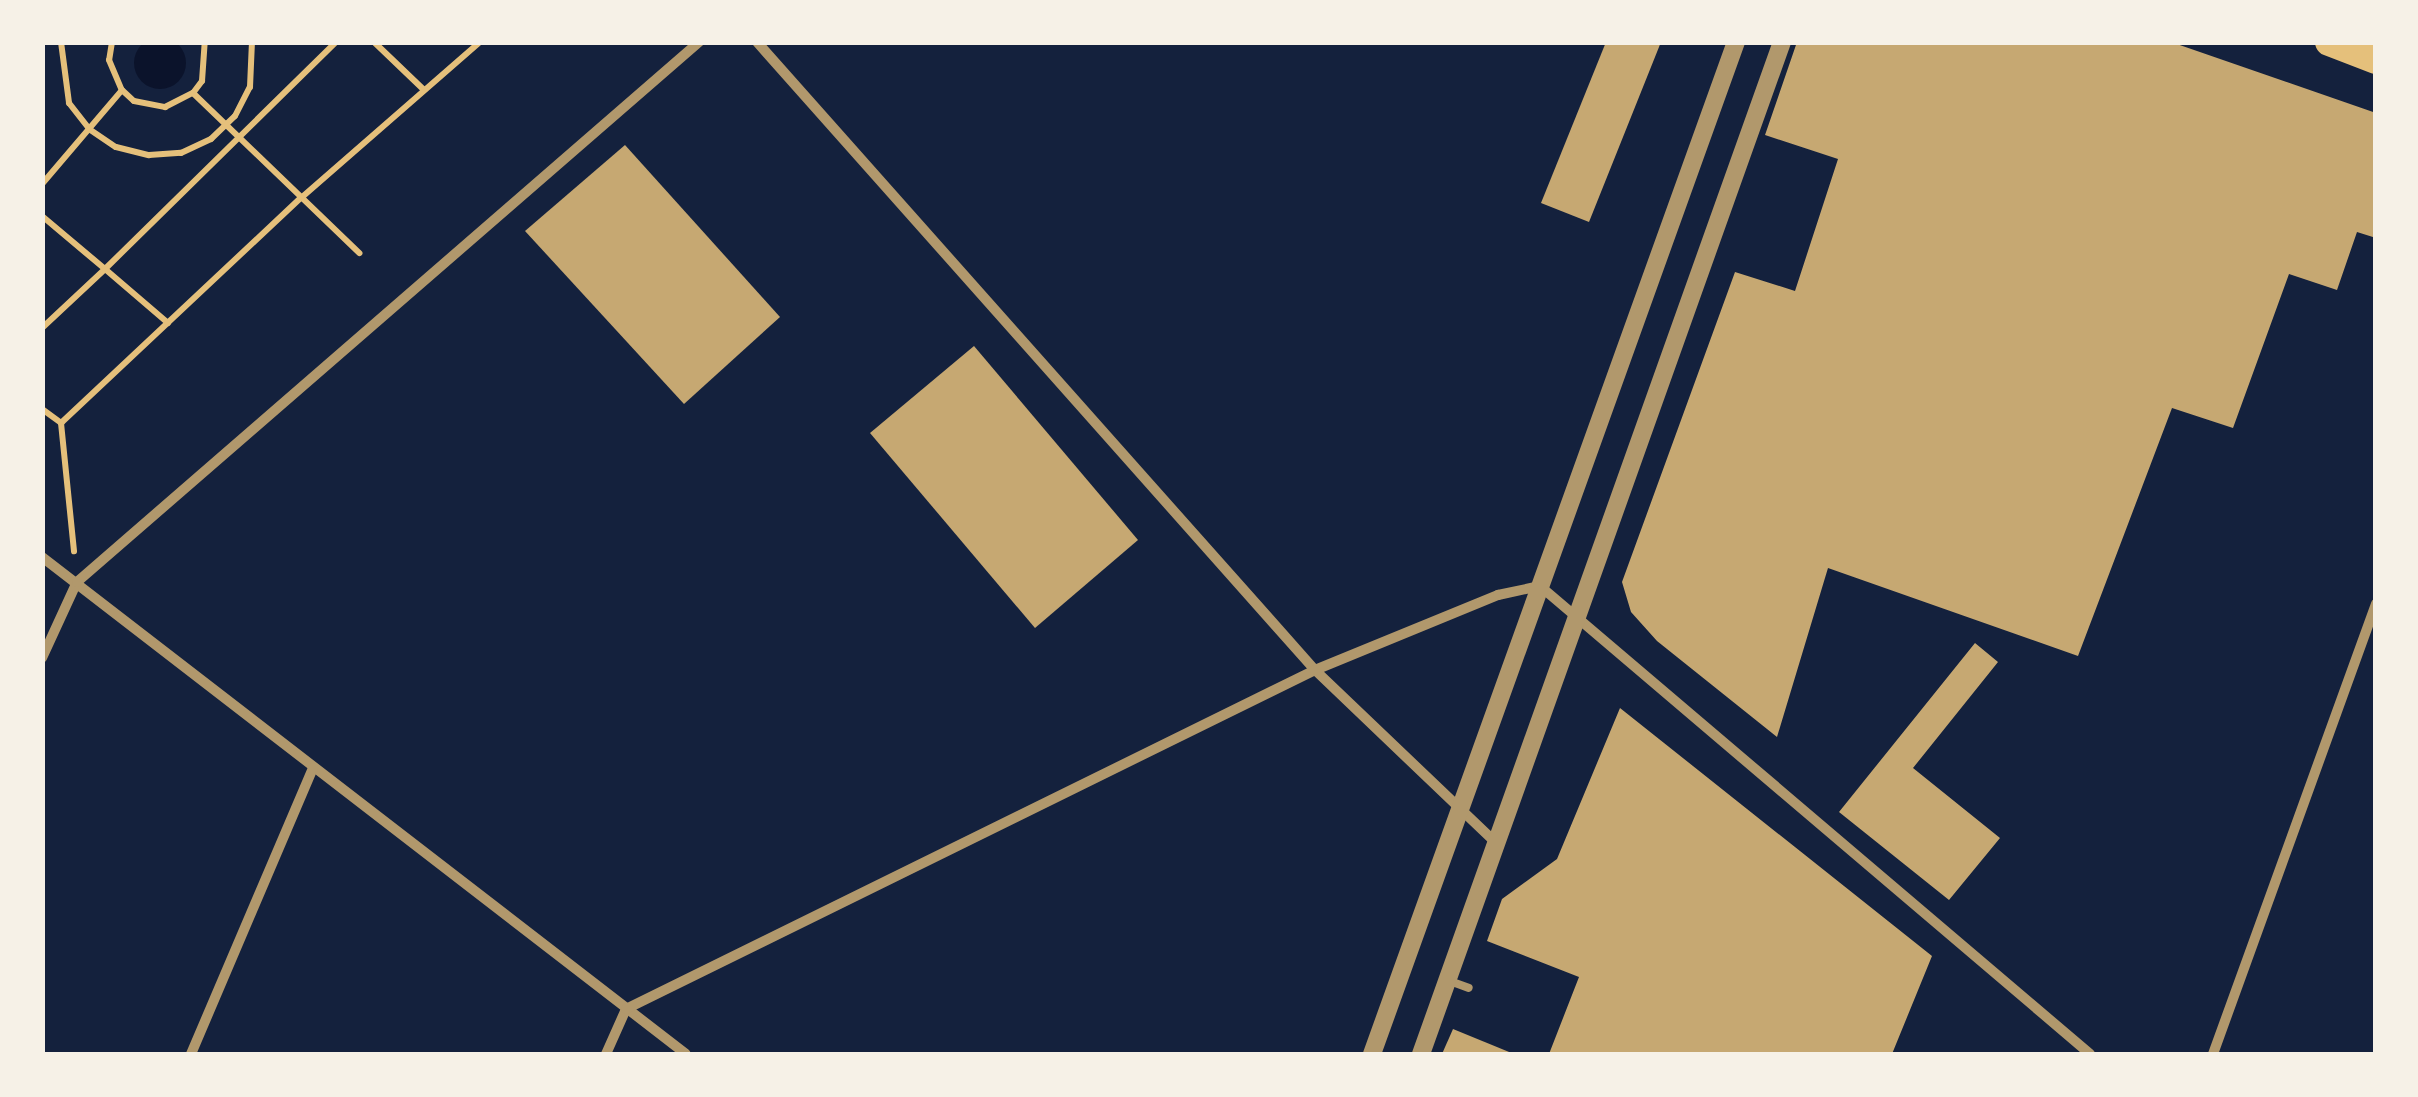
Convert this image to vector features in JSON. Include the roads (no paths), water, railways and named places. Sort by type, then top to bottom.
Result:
[{"type":"highway","points":[[2329,42],[2376,60]]},
{"type":"street","points":[[42,658],[77,582],[700,42]]},
{"type":"street","points":[[758,42],[1315,670],[1496,843]]},
{"type":"street","points":[[1372,1054],[1736,42]]},
{"type":"street","points":[[1421,1054],[1782,42]]},
{"type":"street","points":[[42,557],[686,1054]]},
{"type":"street","points":[[606,1054],[626,1009],[1315,670],[1498,595],[1540,586],[1578,614],[2090,1054]]},
{"type":"street","points":[[2213,1054],[2376,604]]},
{"type":"street","points":[[191,1054],[314,768]]},
{"type":"lane","points":[[1448,980],[1468,988]]},
{"type":"water","points":[[160,37],[178,45],[186,63],[178,81],[160,89],[142,81],[134,63],[142,45]]}]
